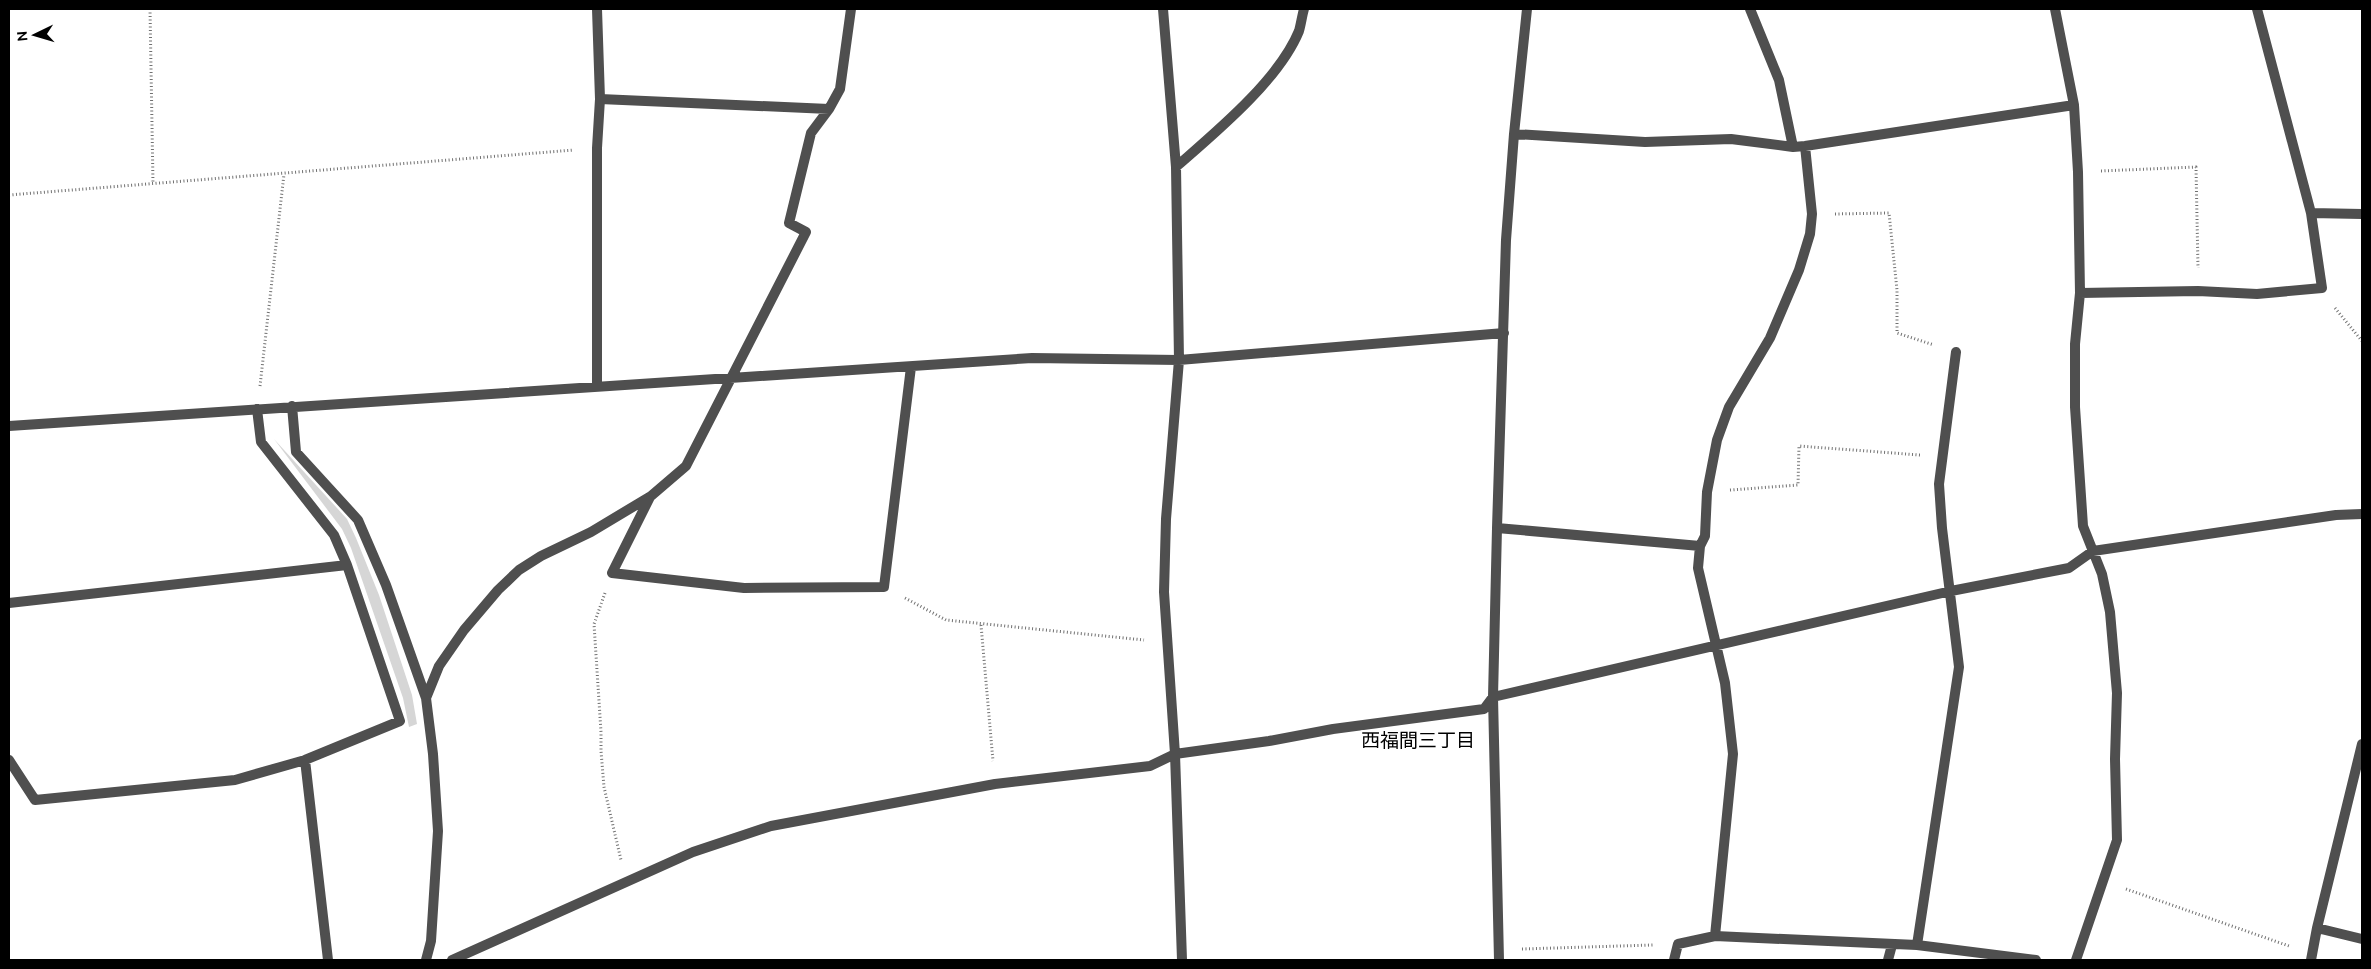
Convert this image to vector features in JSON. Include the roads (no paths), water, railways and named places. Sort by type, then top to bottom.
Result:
[{"type":"street","points":[[597,9],[600,99],[597,148],[598,387]]},
{"type":"street","points":[[426,698],[438,666],[464,630],[498,590],[519,570],[541,556],[591,532],[651,496],[686,466],[806,232],[788,223],[811,133],[829,109],[840,89],[851,9]]},
{"type":"street","points":[[1162,9],[1176,167],[1179,360],[1166,519],[1164,592],[1176,754],[1182,960]]},
{"type":"street","points":[[1176,167],[1208,139],[1279,65],[1299,31],[1304,9]]},
{"type":"street","points":[[1499,960],[1494,696],[1497,528],[1506,240],[1514,134],[1527,9]]},
{"type":"street","points":[[1750,9],[1780,80],[1793,147]]},
{"type":"street","points":[[2055,9],[2074,105],[2078,172],[2080,293],[2075,344],[2075,407],[2083,526],[2102,574],[2110,612],[2117,693],[2115,759],[2117,840],[2076,960]]},
{"type":"street","points":[[2080,293],[2198,291],[2257,294],[2322,288],[2311,213],[2257,9]]},
{"type":"street","points":[[600,99],[829,109]]},
{"type":"street","points":[[1514,134],[1645,142],[1731,139],[1793,147],[2074,105]]},
{"type":"street","points":[[1715,936],[1733,754],[1725,683],[1698,568],[1700,546],[1705,536],[1707,492],[1717,440],[1730,407],[1770,338],[1799,270],[1810,234],[1812,214],[1805,146]]},
{"type":"street","points":[[2311,213],[2362,214]]},
{"type":"street","points":[[9,426],[257,408],[730,379],[1032,358],[1179,360],[1504,334]]},
{"type":"street","points":[[1917,945],[1959,668],[1942,528],[1939,484],[1956,352]]},
{"type":"street","points":[[651,496],[612,573],[744,588],[884,586],[911,367]]},
{"type":"street","points":[[292,406],[296,452],[358,520],[386,585],[426,698],[433,754],[438,831],[431,941],[426,960]]},
{"type":"street","points":[[9,760],[35,800],[236,780],[305,760],[400,721],[347,566],[334,534],[261,442],[257,408]]},
{"type":"street","points":[[452,960],[693,852],[771,826],[995,784],[1150,766],[1176,754],[1269,742],[1333,729],[1484,709],[1494,696],[1951,591],[2069,568],[2093,551],[2336,515],[2362,514]]},
{"type":"street","points":[[1497,528],[1700,546]]},
{"type":"street","points":[[9,603],[347,566]]},
{"type":"street","points":[[2311,956],[2362,744]]},
{"type":"street","points":[[305,760],[328,960]]},
{"type":"street","points":[[2317,928],[2362,939]]},
{"type":"street","points":[[1674,960],[1678,944],[1715,936],[1917,945],[2036,960]]},
{"type":"street","points":[[1888,960],[1892,945]]},
{"type":"district","name":"西福間三丁目","points":[[1418,740]]}]
